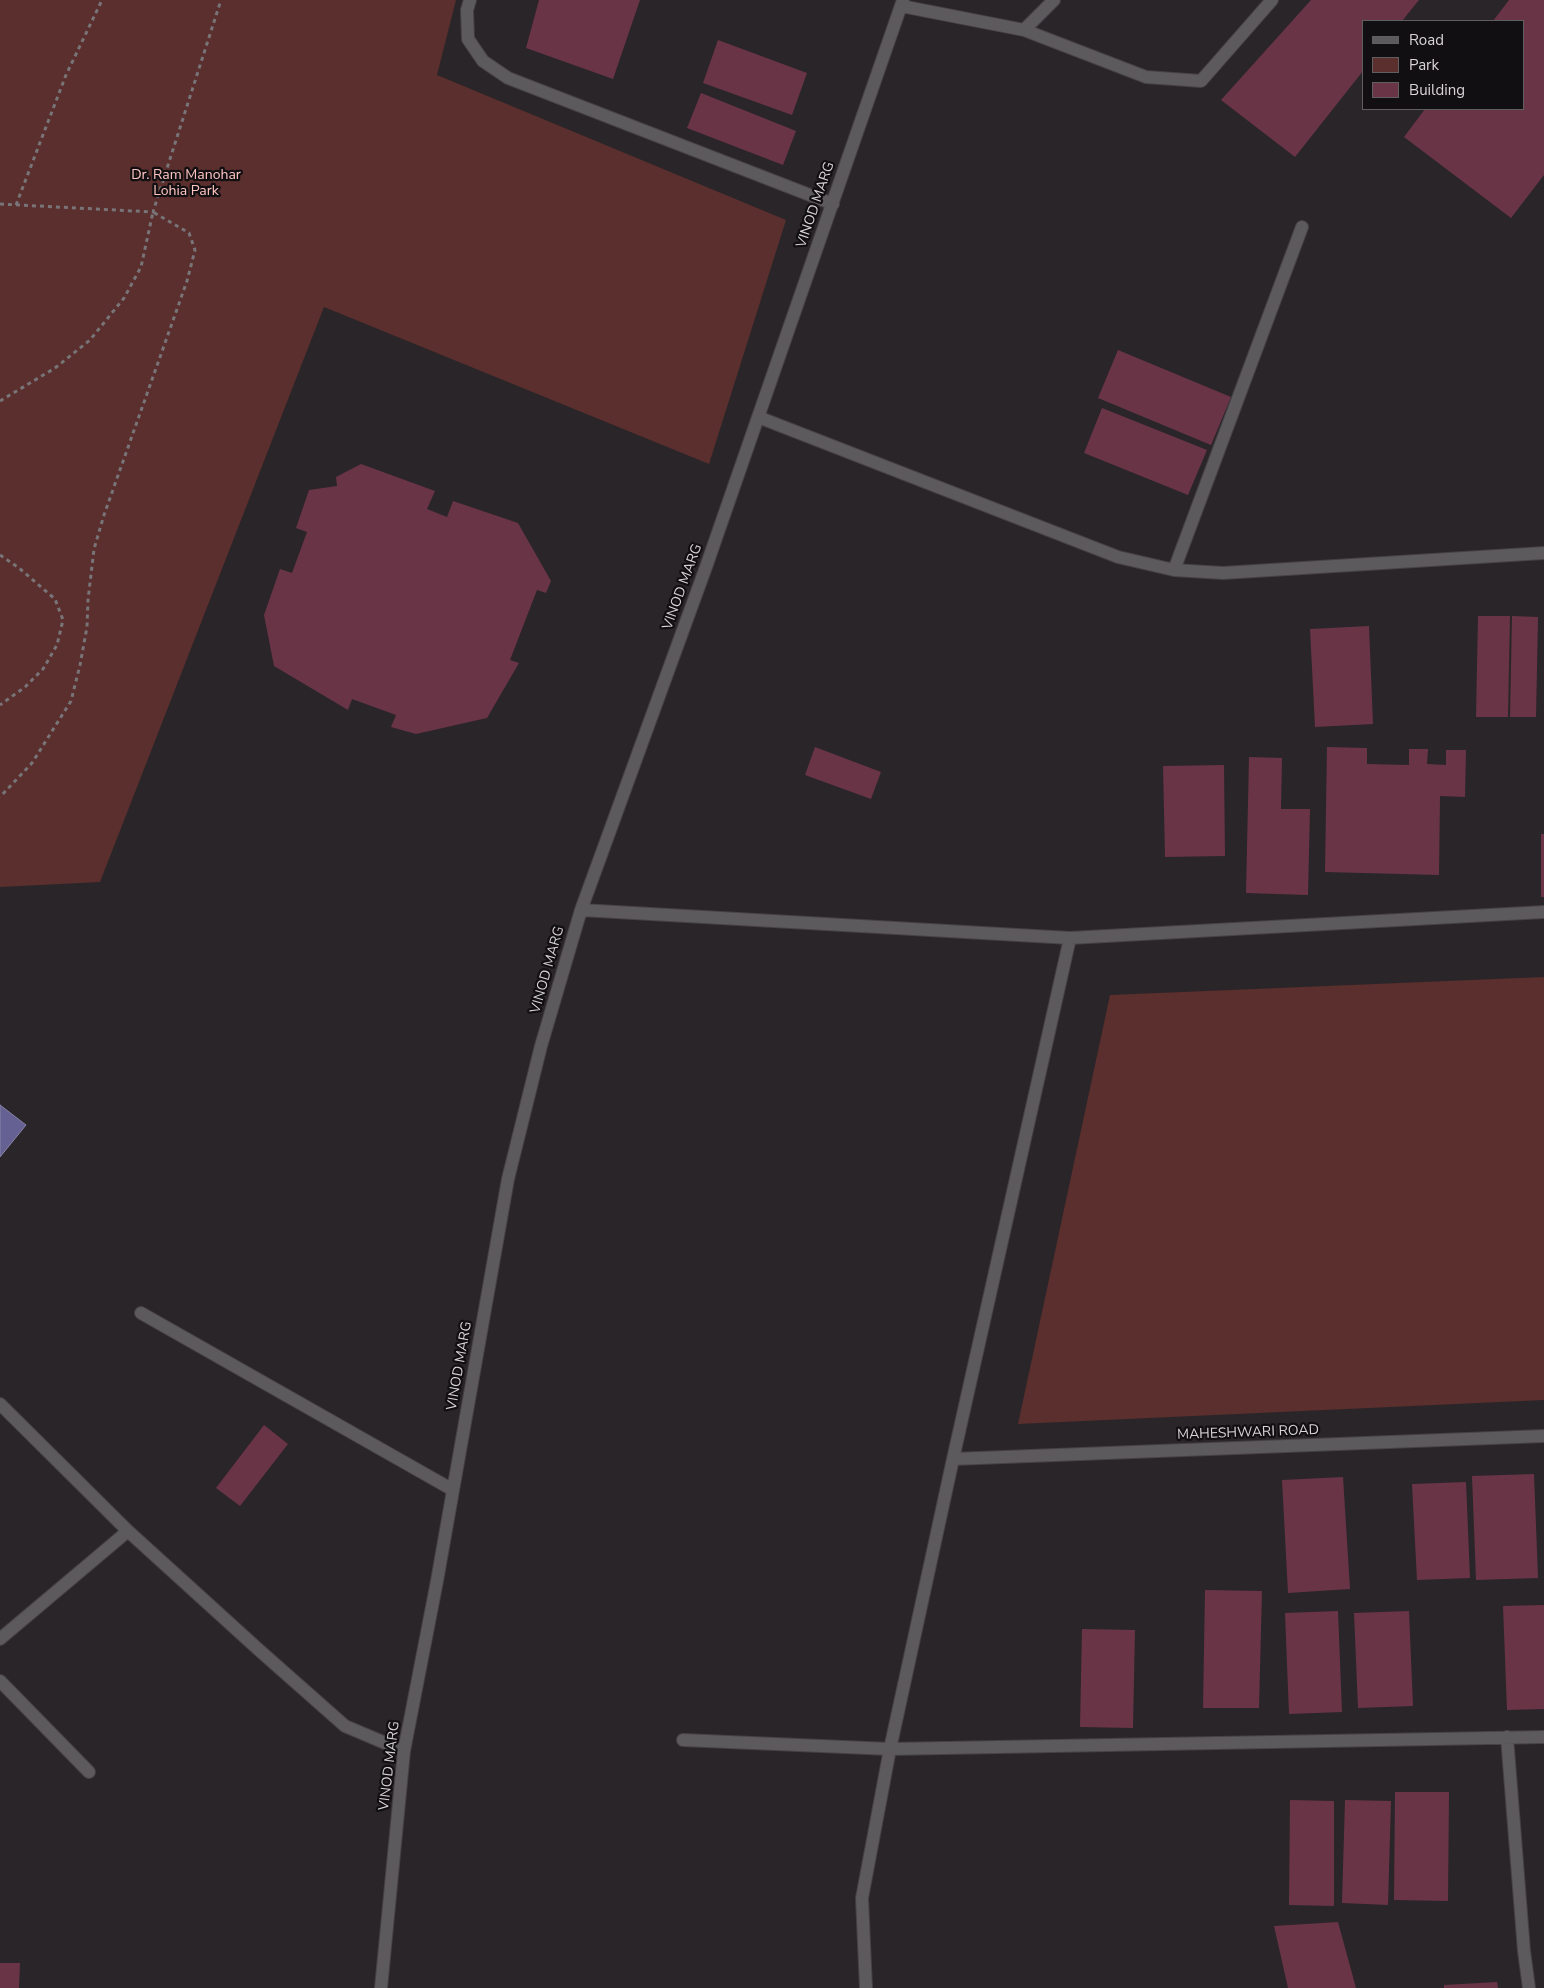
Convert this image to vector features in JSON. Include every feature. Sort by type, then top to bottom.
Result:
[{"type":"street","points":[[470,0],[466,10],[468,39],[483,61],[508,78],[833,204]]},
{"type":"street","points":[[1024,30],[1054,0]]},
{"type":"street","points":[[902,3],[1024,30],[1146,77],[1201,81],[1272,0]]},
{"type":"street","name":"VINOD MARG","points":[[381,1988],[404,1752],[508,1179],[541,1046],[581,910],[706,567],[902,3]]},
{"type":"street","points":[[1174,570],[1302,227]]},
{"type":"street","points":[[758,417],[1118,556],[1174,570],[1222,573],[1544,553]]},
{"type":"street","points":[[581,910],[1070,938],[1544,912]]},
{"type":"street","points":[[866,1988],[862,1898],[890,1750],[1070,938]]},
{"type":"street","points":[[141,1313],[453,1490]]},
{"type":"street","points":[[0,1404],[128,1531],[345,1726],[404,1752]]},
{"type":"street","name":"MAHESHWARI ROAD","points":[[953,1459],[1544,1436]]},
{"type":"street","points":[[0,1638],[128,1531]]},
{"type":"street","points":[[0,1681],[89,1772]]},
{"type":"street","points":[[683,1740],[890,1750],[1544,1737]]},
{"type":"street","points":[[1507,1738],[1524,1952],[1529,1988]]},
{"type":"path","points":[[16,205],[66,75],[102,0]]},
{"type":"path","points":[[0,401],[55,368],[90,340],[124,298],[141,267],[153,212],[221,0]]},
{"type":"path","points":[[0,204],[153,212],[189,233],[195,250],[187,281],[101,523],[94,549],[85,636],[71,701],[32,763],[0,797]]},
{"type":"path","points":[[0,554],[55,599],[63,620],[57,645],[43,669],[25,687],[0,704]]},
{"type":"green space","name":"Dr. Ram Manohar Lohia Park","points":[[0,0],[456,0],[437,75],[786,220],[709,464],[324,307],[100,882],[0,887]]},
{"type":"green space","points":[[1544,977],[1544,1400],[1018,1424],[1110,995]]},
{"type":"shaded area","points":[[0,1105],[26,1125],[0,1157]]},
{"type":"building","points":[[539,0],[640,0],[613,79],[526,48]]},
{"type":"building","points":[[1311,0],[1419,0],[1403,20],[1362,20],[1362,72],[1295,157],[1221,100]]},
{"type":"building","points":[[1509,0],[1544,0],[1544,175],[1511,218],[1404,137],[1424,110],[1524,110],[1524,20],[1494,20]]},
{"type":"building","points":[[718,40],[807,73],[792,115],[703,83]]},
{"type":"building","points":[[701,93],[796,131],[783,165],[687,128]]},
{"type":"building","points":[[1118,350],[1231,397],[1211,445],[1098,398]]},
{"type":"building","points":[[1102,408],[1207,450],[1188,495],[1084,453]]},
{"type":"building","points":[[361,464],[435,491],[427,509],[447,517],[453,501],[518,523],[551,581],[546,593],[537,590],[510,660],[519,663],[487,718],[416,734],[391,727],[396,715],[352,699],[348,710],[274,666],[264,615],[280,569],[292,573],[307,532],[296,528],[309,490],[337,486],[336,477]]},
{"type":"building","points":[[1478,616],[1510,616],[1508,717],[1476,717]]},
{"type":"building","points":[[1512,616],[1538,617],[1536,717],[1510,717]]},
{"type":"building","points":[[1369,626],[1373,724],[1315,727],[1310,629]]},
{"type":"building","points":[[815,747],[881,772],[871,799],[805,775]]},
{"type":"building","points":[[1327,747],[1367,748],[1367,764],[1409,765],[1409,749],[1428,749],[1427,764],[1446,765],[1446,750],[1466,750],[1465,797],[1440,796],[1439,875],[1325,872]]},
{"type":"building","points":[[1249,757],[1282,758],[1281,809],[1310,809],[1308,895],[1246,893]]},
{"type":"building","points":[[1224,765],[1225,856],[1165,857],[1163,766]]},
{"type":"building","points":[[1541,834],[1544,834],[1544,897],[1541,897]]},
{"type":"building","points":[[264,1425],[288,1444],[240,1506],[216,1488]]},
{"type":"building","points":[[1534,1474],[1538,1578],[1476,1580],[1472,1476]]},
{"type":"building","points":[[1343,1477],[1350,1589],[1288,1593],[1282,1480]]},
{"type":"building","points":[[1466,1482],[1470,1578],[1417,1580],[1412,1484]]},
{"type":"building","points":[[1205,1590],[1262,1591],[1259,1708],[1203,1708]]},
{"type":"building","points":[[1544,1605],[1544,1709],[1507,1710],[1503,1606]]},
{"type":"building","points":[[1338,1611],[1342,1712],[1289,1714],[1285,1613]]},
{"type":"building","points":[[1409,1611],[1413,1706],[1358,1708],[1354,1613]]},
{"type":"building","points":[[1082,1629],[1135,1630],[1133,1728],[1080,1727]]},
{"type":"building","points":[[1395,1792],[1449,1792],[1448,1901],[1394,1900]]},
{"type":"building","points":[[1290,1800],[1334,1801],[1334,1906],[1289,1905]]},
{"type":"building","points":[[1345,1800],[1391,1801],[1388,1905],[1342,1903]]},
{"type":"building","points":[[1338,1922],[1356,1988],[1288,1988],[1274,1926]]},
{"type":"building","points":[[0,1963],[20,1963],[19,1988],[0,1988]]},
{"type":"building","points":[[1497,1982],[1498,1988],[1444,1988],[1444,1985]]}]
